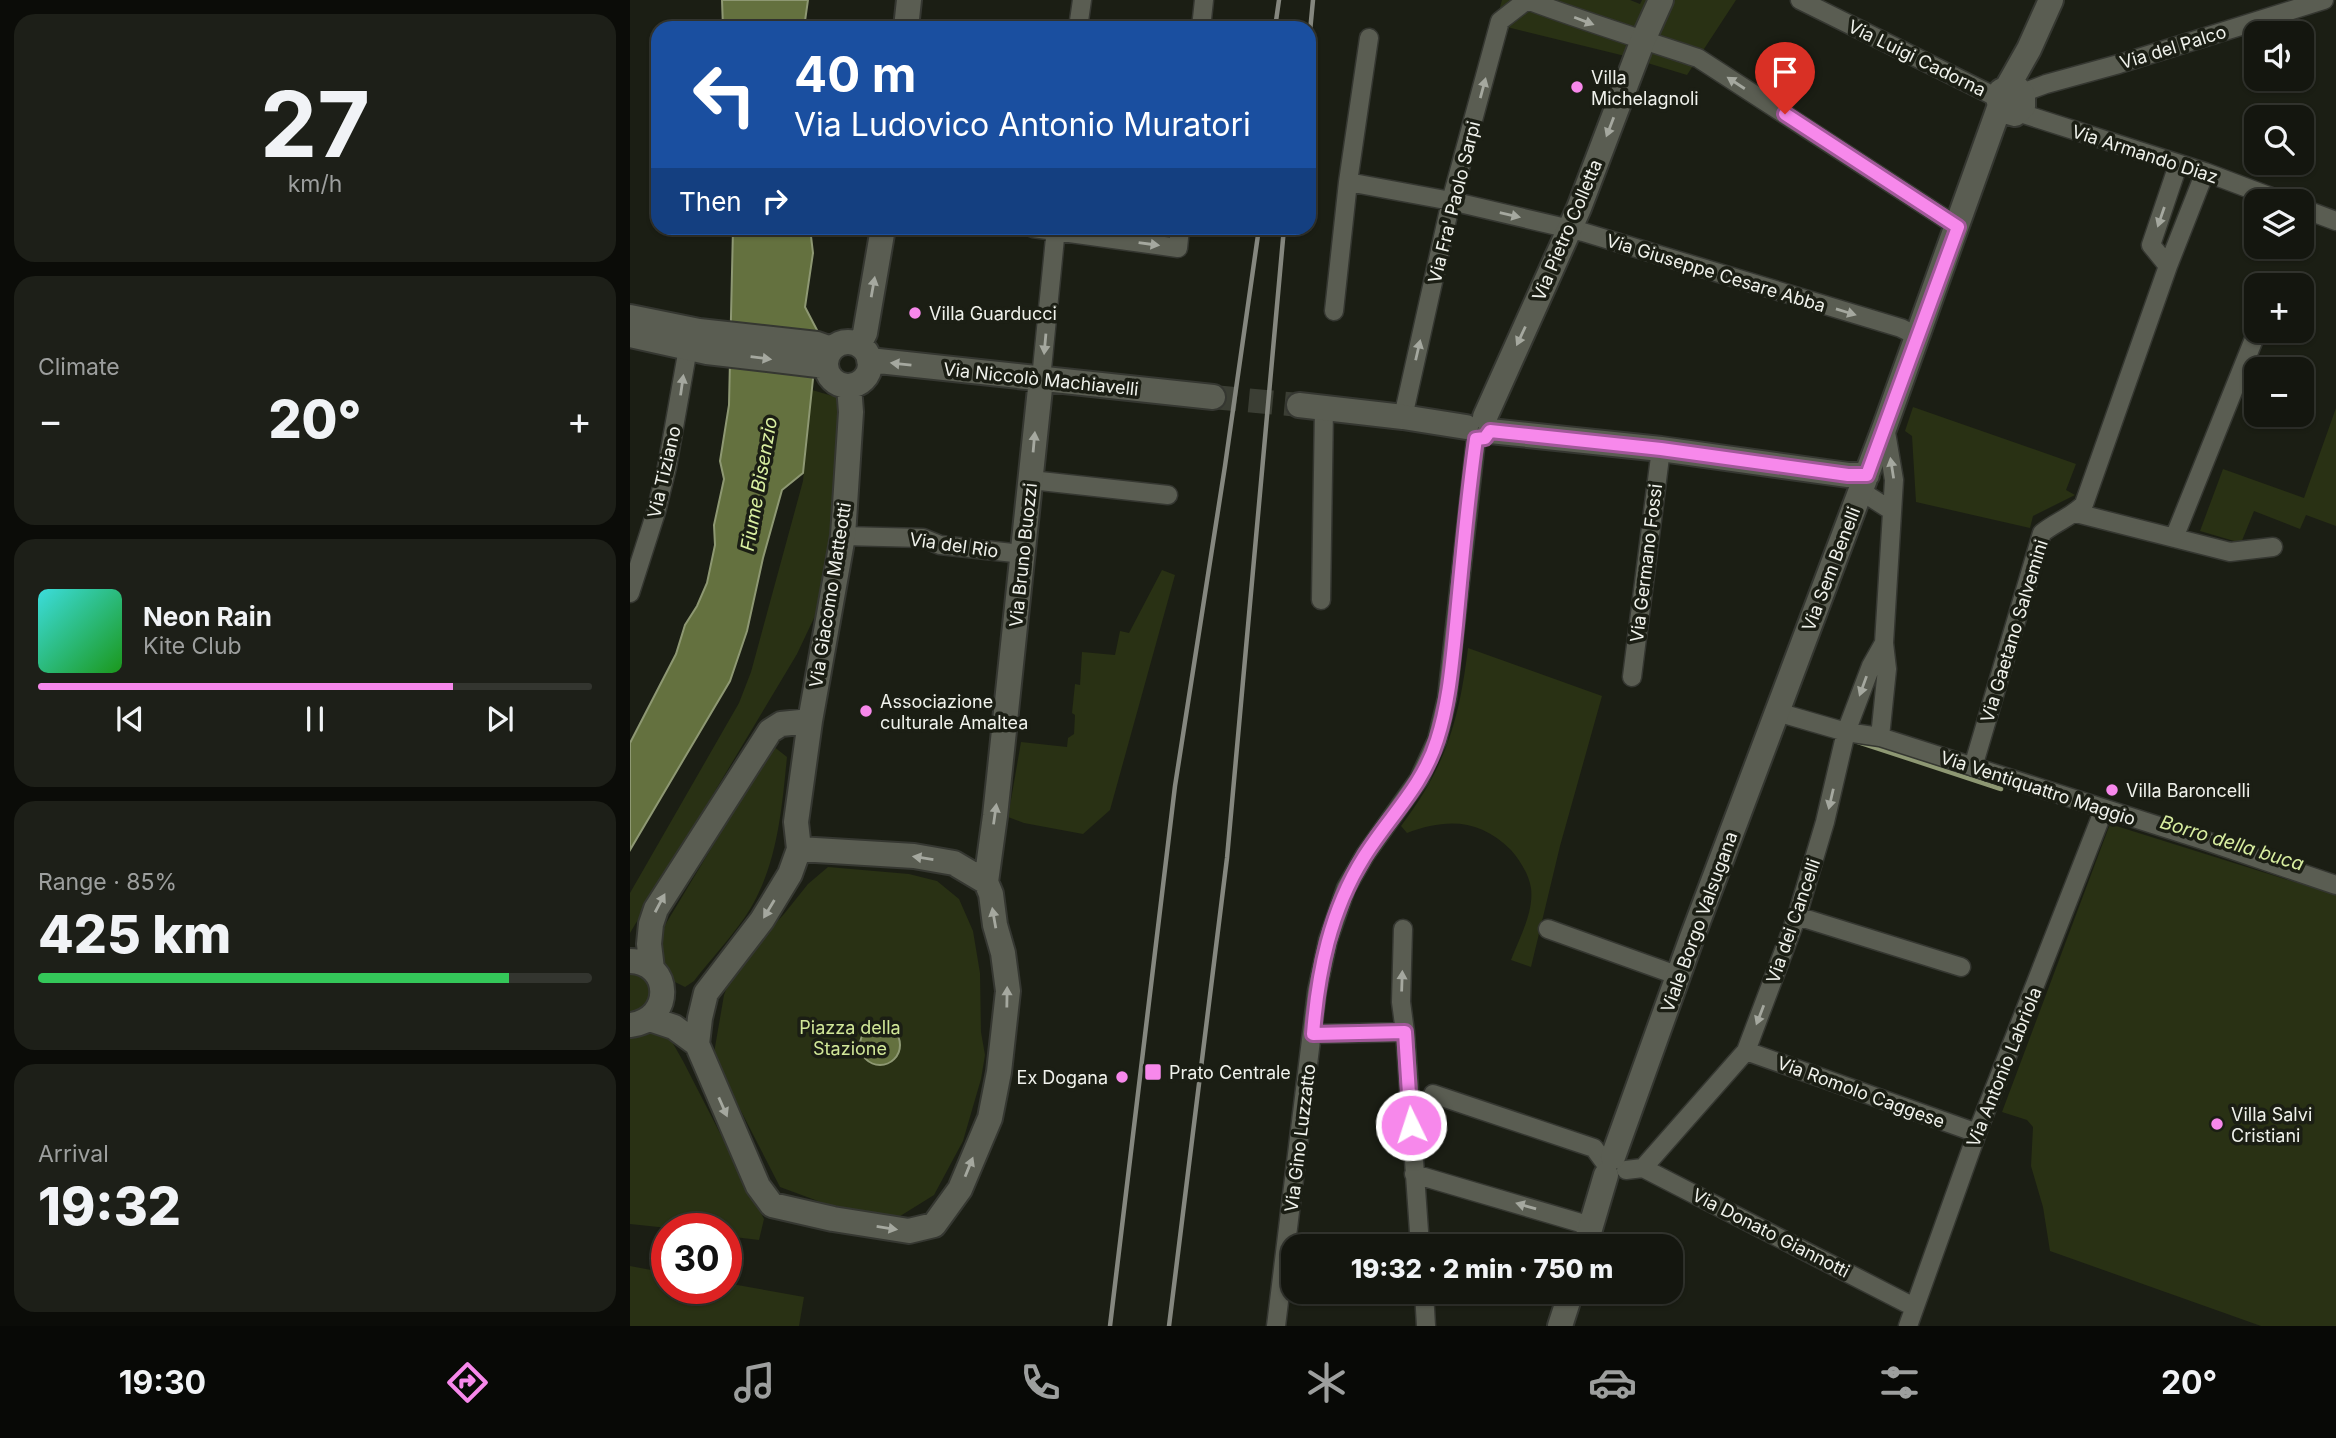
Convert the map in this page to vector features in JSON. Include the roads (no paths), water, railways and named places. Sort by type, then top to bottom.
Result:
[{"type":"street","points":[[907,21],[909,0]]},
{"type":"street","points":[[1080,21],[1082,0]]},
{"type":"street","points":[[1202,21],[1204,0]]},
{"type":"street","points":[[1527,0],[1698,58],[1958,227]]},
{"type":"street","name":"Via Fra' Paolo Sarpi","points":[[1402,417],[1451,201],[1500,21],[1527,0]]},
{"type":"street","name":"Via Pietro Colletta","points":[[1479,429],[1569,229],[1661,0]]},
{"type":"street","name":"Via Luigi Cadorna","points":[[1800,0],[2019,105]]},
{"type":"street","name":"Via Sem Benelli","points":[[1777,712],[1986,149],[2019,105],[2029,49],[2051,0]]},
{"type":"street","name":"Via del Palco","points":[[2019,105],[2046,84],[2324,0]]},
{"type":"street","points":[[1334,311],[1348,182],[1369,38]]},
{"type":"street","points":[[2019,105],[2040,98],[2046,84]]},
{"type":"street","name":"Via Armando Diaz","points":[[2019,105],[2250,189]]},
{"type":"street","points":[[2168,265],[2151,245],[2178,165]]},
{"type":"street","points":[[2076,513],[2084,505],[2168,265],[2205,172]]},
{"type":"street","name":"Via Giuseppe Cesare Abba","points":[[1348,182],[1451,201],[1569,229],[1901,328],[1917,336]]},
{"type":"street","points":[[2314,213],[2336,221]]},
{"type":"street","points":[[822,356],[831,378],[842,385],[856,384],[867,375],[865,333],[882,235]]},
{"type":"street","name":"Via Bruno Buozzi","points":[[986,882],[1055,235]]},
{"type":"street","points":[[1095,235],[1178,248],[1179,235]]},
{"type":"street","points":[[630,317],[702,344]]},
{"type":"street","points":[[630,335],[822,356],[848,342],[864,353]]},
{"type":"street","points":[[2174,538],[2252,343]]},
{"type":"street","name":"Via Tiziano","points":[[630,593],[656,512],[702,344]]},
{"type":"street","name":"Via Niccolò Machiavelli","points":[[864,353],[1041,379],[1213,397]]},
{"type":"street","name":"Via Giacomo Matteotti","points":[[799,849],[796,822],[810,721],[843,536],[851,412],[849,386]]},
{"type":"street","points":[[1299,405],[1479,429],[1661,449],[1864,483],[1892,510]]},
{"type":"street","points":[[1321,600],[1324,408]]},
{"type":"street","name":"Via dei Cancelli","points":[[1880,737],[1887,669],[1884,643],[1894,480],[1885,426]]},
{"type":"street","name":"Via Gino Luzzatto","points":[[1276,1326],[1317,992],[1328,940],[1346,888],[1365,855],[1419,779],[1437,740],[1449,684],[1479,429]]},
{"type":"street","name":"Via Germano Fossi","points":[[1632,677],[1661,449]]},
{"type":"street","points":[[1031,480],[1168,495]]},
{"type":"street","points":[[2076,513],[2230,552],[2273,547]]},
{"type":"street","name":"Via Gaetano Salvemini","points":[[1973,767],[2042,533],[2059,520],[2076,513]]},
{"type":"street","name":"Via del Rio","points":[[843,536],[923,538],[940,545],[1023,554]]},
{"type":"street","name":"Via dei Cancelli","points":[[1619,1167],[1746,1051],[1797,916],[1825,822],[1846,732],[1871,666],[1884,643]]},
{"type":"street","name":"Via Ventiquattro Maggio","points":[[1777,712],[1846,732],[1880,737],[2336,885]]},
{"type":"street","name":"Viale Borgo Valsugana","points":[[1588,1234],[1597,1198],[1619,1167],[1624,1133],[1777,712]]},
{"type":"street","points":[[640,1022],[660,1006],[648,973],[649,944],[651,924],[666,893],[770,731],[781,724],[810,721]]},
{"type":"street","name":"Via Antonio Labriola","points":[[1908,1326],[1977,1133],[2104,810]]},
{"type":"street","points":[[799,849],[914,856],[954,863],[986,882],[1003,954],[1008,991],[999,1072],[989,1118],[960,1189],[934,1225],[909,1231],[834,1219],[772,1205],[758,1186],[697,1044],[706,993],[762,920],[790,874],[799,849]]},
{"type":"street","points":[[1797,916],[1961,967]]},
{"type":"street","points":[[1403,929],[1401,1002],[1419,1234]]},
{"type":"street","points":[[1548,929],[1679,976]]},
{"type":"street","points":[[648,973],[685,996],[706,993]]},
{"type":"street","points":[[640,1022],[674,1027],[697,1044]]},
{"type":"street","points":[[1313,1034],[1405,1032]]},
{"type":"street","name":"Via Romolo Caggese","points":[[1746,1051],[1977,1133]]},
{"type":"street","name":"Via Donato Giannotti","points":[[1433,1094],[1594,1148],[1619,1167],[1913,1307]]},
{"type":"street","points":[[1415,1174],[1582,1234]]},
{"type":"street","points":[[1424,1304],[1426,1326]]},
{"type":"street","points":[[1560,1326],[1567,1304]]},
{"type":"water","points":[[722,0],[808,0],[805,21],[723,21]]},
{"type":"water","name":"Fiume Bisenzio","points":[[733,235],[811,235],[813,253],[805,307],[818,332],[803,473],[782,490],[747,631],[730,681],[630,850],[630,743],[676,654],[685,625],[707,583],[715,545],[714,525],[724,479],[720,461],[729,405]]},
{"type":"water","points":[[880,1025],[888,1026],[894,1031],[899,1037],[899,1053],[894,1059],[888,1064],[880,1065],[872,1064],[866,1059],[861,1053],[860,1045],[861,1037],[866,1031],[872,1026]]},
{"type":"waterway","name":"Borro della buca","points":[[1855,741],[2001,789]]},
{"type":"tunnel","points":[[1213,397],[1299,405]]},
{"type":"railway","points":[[1276,21],[1279,0]]},
{"type":"railway","points":[[1311,21],[1313,0]]},
{"type":"railway","points":[[1110,1326],[1175,786],[1258,235]]},
{"type":"railway","points":[[1169,1326],[1227,858],[1283,235]]},
{"type":"place","name":"Villa Michelagnoli","points":[[1577,87]]},
{"type":"place","name":"Villa Guarducci","points":[[915,313]]},
{"type":"place","name":"Associazione culturale Amaltea","points":[[866,711]]},
{"type":"place","name":"Villa Baroncelli","points":[[2112,790]]},
{"type":"place","name":"Prato Centrale","points":[[1153,1072]]},
{"type":"place","name":"Ex Dogana","points":[[1122,1077]]},
{"type":"place","name":"Villa Salvi Cristiani","points":[[2217,1124]]},
{"type":"park label","name":"Piazza della Stazione","points":[[850,1037]]}]
